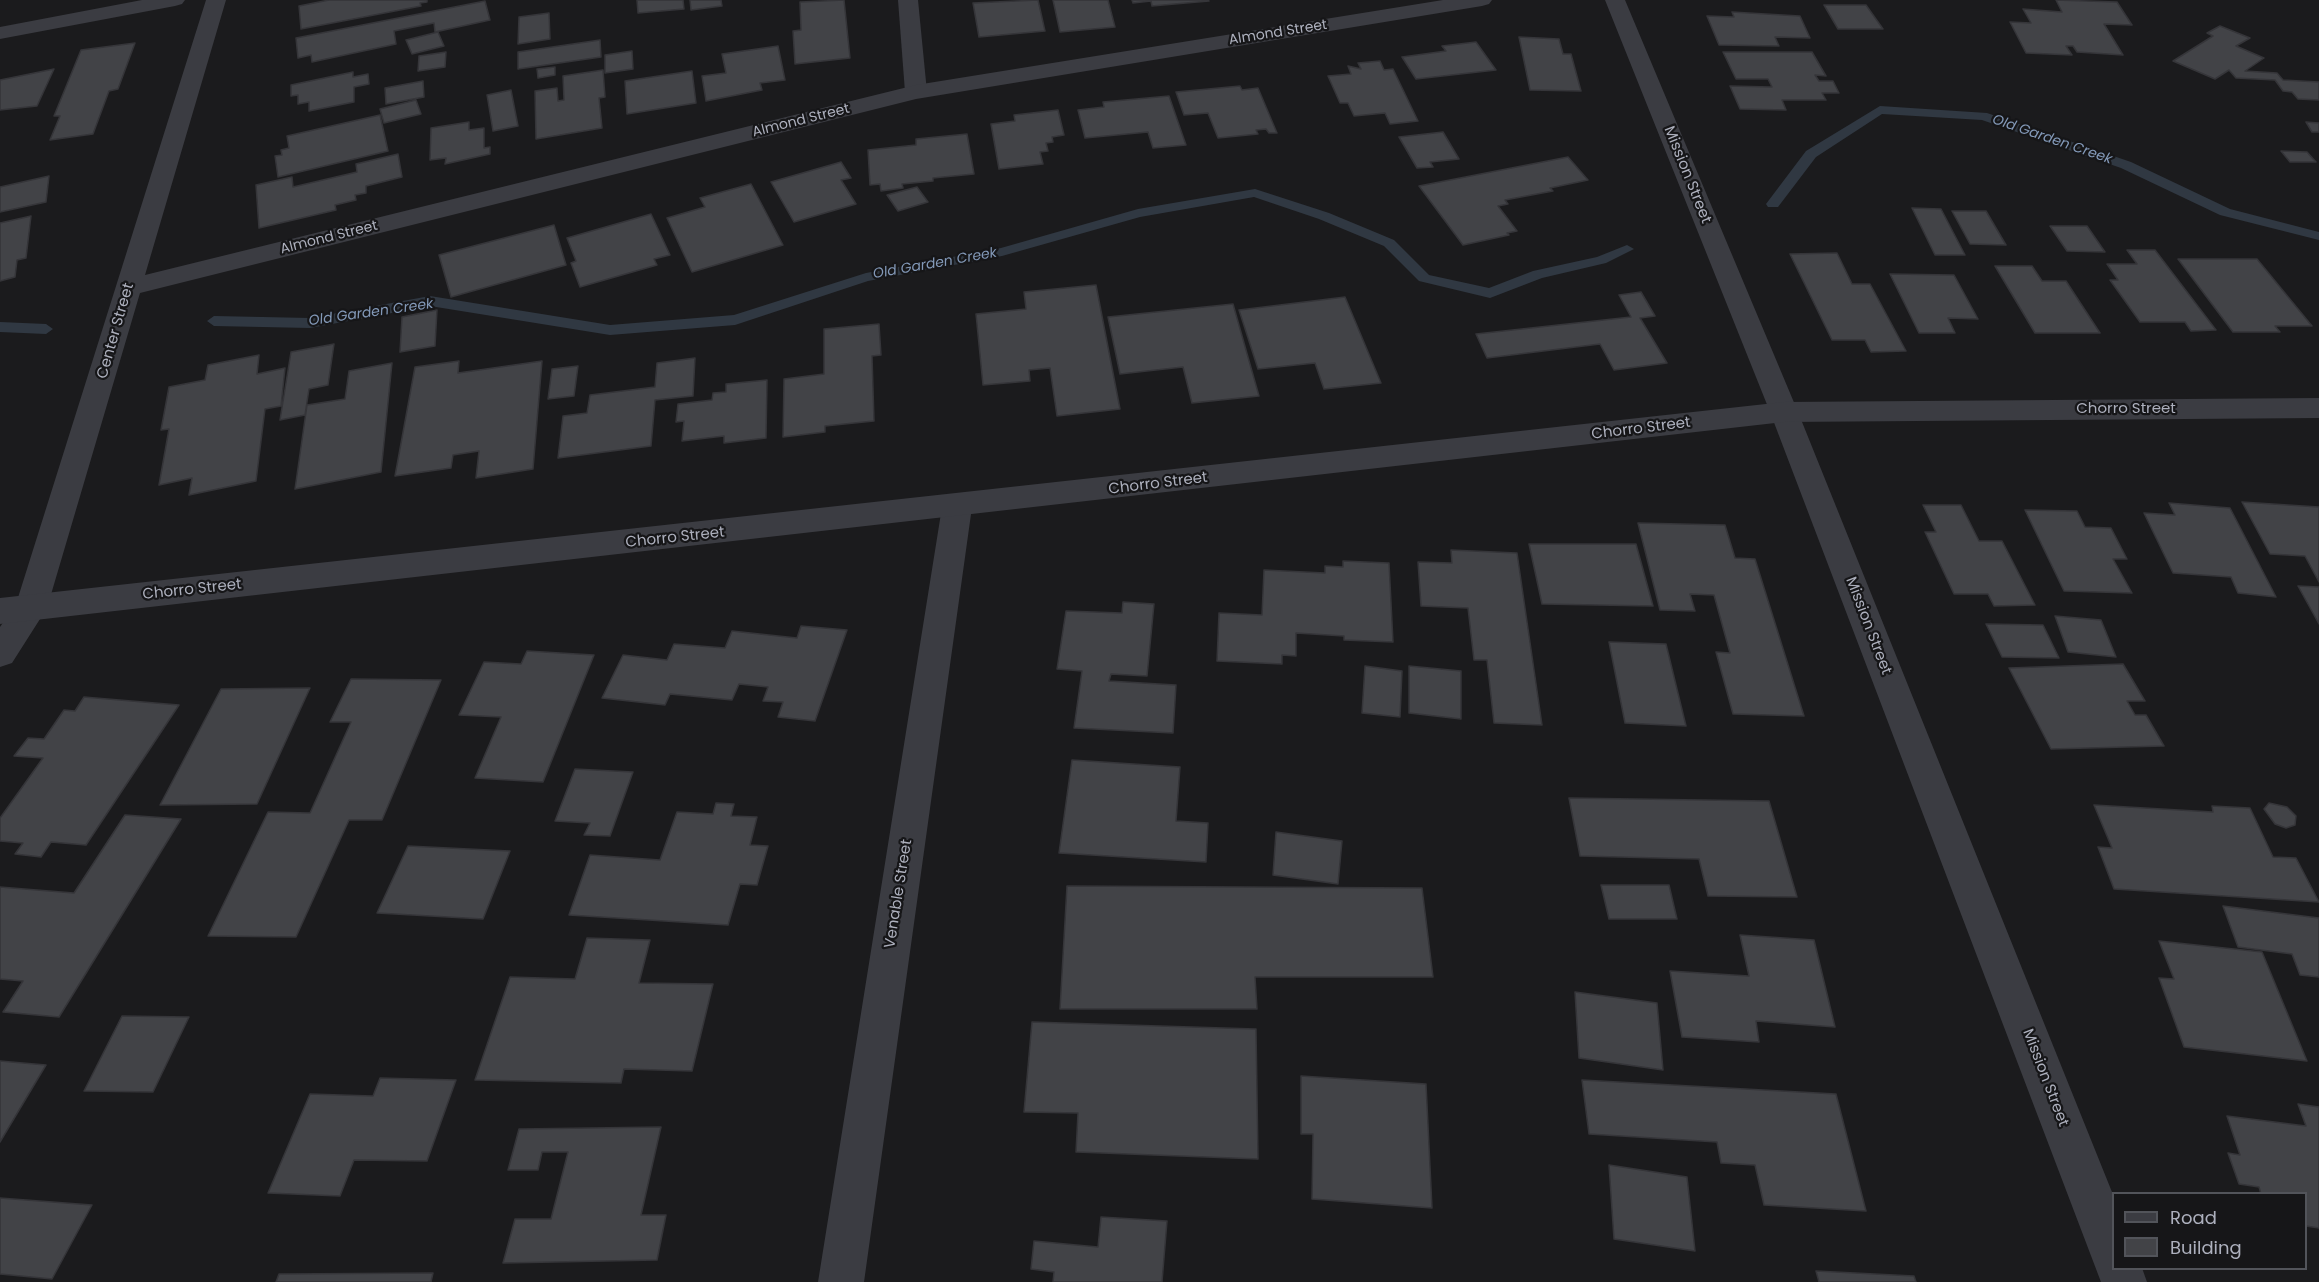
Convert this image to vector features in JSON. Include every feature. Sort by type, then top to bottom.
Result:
[{"type":"street","points":[[0,33],[175,0]]},
{"type":"street","name":"Center Street","points":[[0,654],[128,288],[216,0]]},
{"type":"street","points":[[908,0],[916,92]]},
{"type":"street","name":"Almond Street","points":[[128,288],[916,92],[1482,0]]},
{"type":"street","name":"Mission Street","points":[[1616,0],[1784,412],[2112,1249]]},
{"type":"street","name":"Chorro Street","points":[[16,610],[957,507],[1784,412],[2319,408]]},
{"type":"street","name":"Venable Street","points":[[841,1282],[957,507]]},
{"type":"building","points":[[329,0],[427,0],[427,2],[420,3],[421,6],[301,29],[299,6]]},
{"type":"building","points":[[637,0],[683,0],[684,9],[638,13]]},
{"type":"building","points":[[690,0],[721,0],[722,6],[691,10]]},
{"type":"building","points":[[844,0],[850,58],[795,64],[793,31],[801,30],[800,2]]},
{"type":"building","points":[[1038,0],[1045,31],[979,37],[973,3]]},
{"type":"building","points":[[1053,0],[1108,0],[1115,27],[1060,32]]},
{"type":"building","points":[[1132,0],[1209,1],[1152,6],[1151,1],[1133,3]]},
{"type":"building","points":[[2056,0],[2117,2],[2132,25],[2104,24],[2123,55],[2077,52],[2073,46],[2066,46],[2072,55],[2026,53],[2010,22],[2031,23],[2023,9],[2062,12]]},
{"type":"building","points":[[485,1],[490,20],[435,32],[434,23],[394,31],[396,44],[312,62],[311,55],[298,58],[296,38]]},
{"type":"building","points":[[1824,5],[1866,5],[1883,29],[1838,29]]},
{"type":"building","points":[[1732,12],[1800,16],[1810,38],[1775,37],[1779,46],[1719,45],[1707,16],[1734,17]]},
{"type":"building","points":[[549,13],[550,39],[518,44],[519,17]]},
{"type":"building","points":[[2220,26],[2250,38],[2236,46],[2264,58],[2245,71],[2277,73],[2283,80],[2319,82],[2319,100],[2298,99],[2292,92],[2283,91],[2275,80],[2236,78],[2229,70],[2215,79],[2173,61],[2213,36],[2207,33]]},
{"type":"building","points":[[438,32],[444,46],[412,54],[406,40]]},
{"type":"building","points":[[1519,37],[1559,39],[1563,54],[1571,54],[1581,91],[1530,90]]},
{"type":"building","points":[[600,40],[601,57],[518,69],[518,52]]},
{"type":"building","points":[[1476,42],[1496,70],[1416,79],[1402,57],[1446,51],[1442,46]]},
{"type":"building","points":[[135,43],[118,89],[109,91],[93,134],[50,140],[60,116],[54,116],[81,50]]},
{"type":"building","points":[[778,46],[785,80],[760,83],[762,90],[706,101],[702,76],[726,73],[722,54]]},
{"type":"building","points":[[632,51],[633,69],[605,73],[605,55]]},
{"type":"building","points":[[446,52],[445,67],[418,71],[419,56]]},
{"type":"building","points":[[1723,52],[1812,52],[1826,76],[1815,75],[1819,81],[1833,81],[1839,93],[1822,93],[1826,100],[1782,100],[1786,110],[1740,109],[1730,86],[1772,87],[1768,79],[1736,79]]},
{"type":"building","points":[[1380,61],[1384,70],[1393,69],[1418,121],[1390,124],[1385,113],[1354,116],[1348,103],[1340,103],[1328,76],[1351,74],[1348,66],[1361,69],[1358,63]]},
{"type":"building","points":[[555,67],[555,75],[538,78],[537,69]]},
{"type":"building","points":[[54,69],[37,106],[0,110],[0,80]]},
{"type":"building","points":[[603,70],[605,97],[599,98],[602,128],[536,139],[535,91],[557,88],[558,101],[564,100],[563,76]]},
{"type":"building","points":[[692,71],[696,103],[627,114],[625,81]]},
{"type":"building","points":[[353,72],[353,77],[368,74],[369,84],[354,87],[354,102],[309,111],[309,102],[298,104],[298,95],[291,96],[291,85]]},
{"type":"building","points":[[423,81],[424,97],[386,104],[385,88]]},
{"type":"building","points":[[1240,86],[1242,90],[1258,88],[1277,133],[1269,133],[1266,129],[1256,130],[1258,134],[1218,138],[1208,113],[1184,115],[1176,92]]},
{"type":"building","points":[[511,90],[518,126],[493,131],[487,95]]},
{"type":"building","points":[[1169,96],[1186,145],[1153,148],[1148,132],[1085,138],[1078,110],[1104,107],[1103,102]]},
{"type":"building","points":[[416,100],[421,114],[384,123],[380,109]]},
{"type":"building","points":[[1058,110],[1064,135],[1052,137],[1053,142],[1046,143],[1048,151],[1040,152],[1043,164],[999,169],[991,124],[1015,121],[1014,115]]},
{"type":"building","points":[[380,115],[388,151],[278,177],[275,156],[282,155],[281,150],[289,148],[287,136]]},
{"type":"building","points":[[469,122],[469,130],[484,128],[484,148],[490,147],[490,154],[445,164],[446,158],[430,160],[431,128]]},
{"type":"building","points":[[2306,122],[2319,123],[2319,132],[2312,132]]},
{"type":"building","points":[[1443,132],[1459,159],[1430,162],[1433,167],[1417,168],[1399,137]]},
{"type":"building","points":[[967,134],[974,174],[933,178],[933,181],[902,184],[903,188],[881,191],[880,184],[870,185],[868,150],[916,145],[916,139]]},
{"type":"building","points":[[2281,151],[2307,152],[2316,162],[2290,162]]},
{"type":"building","points":[[398,154],[402,177],[366,186],[366,193],[355,195],[356,200],[335,205],[336,210],[259,228],[256,185],[292,177],[293,187],[357,172],[356,164]]},
{"type":"building","points":[[1568,157],[1588,180],[1550,188],[1553,191],[1505,200],[1508,204],[1498,206],[1517,231],[1507,233],[1509,235],[1463,245],[1419,186]]},
{"type":"building","points":[[841,162],[851,178],[841,180],[856,204],[794,222],[771,182]]},
{"type":"building","points":[[49,176],[46,202],[0,212],[0,187]]},
{"type":"building","points":[[751,184],[783,245],[692,272],[667,218],[705,207],[700,198]]},
{"type":"building","points":[[917,187],[928,202],[898,211],[887,195]]},
{"type":"building","points":[[1912,208],[1941,209],[1965,255],[1935,255]]},
{"type":"building","points":[[1952,211],[1986,211],[2006,245],[1970,244]]},
{"type":"building","points":[[651,214],[670,255],[654,259],[657,265],[580,287],[571,263],[576,261],[567,238]]},
{"type":"building","points":[[31,216],[26,258],[17,260],[15,277],[0,281],[0,223]]},
{"type":"building","points":[[554,225],[566,265],[451,297],[439,255]]},
{"type":"building","points":[[2050,226],[2087,226],[2105,252],[2067,251]]},
{"type":"building","points":[[2127,250],[2155,250],[2216,330],[2191,331],[2185,322],[2140,322],[2110,280],[2118,280],[2107,264],[2137,264]]},
{"type":"building","points":[[1837,253],[1852,284],[1870,284],[1906,351],[1871,352],[1865,340],[1832,340],[1790,254]]},
{"type":"building","points":[[2178,259],[2257,259],[2312,326],[2275,326],[2280,332],[2233,332]]},
{"type":"building","points":[[1995,266],[2032,266],[2042,281],[2066,281],[2100,333],[2035,333]]},
{"type":"building","points":[[1890,274],[1954,275],[1978,319],[1948,318],[1955,333],[1919,333]]},
{"type":"building","points":[[1096,285],[1120,409],[1057,416],[1050,368],[1029,370],[1030,381],[983,385],[976,314],[1026,309],[1024,292]]},
{"type":"building","points":[[1641,292],[1655,316],[1640,318],[1667,363],[1614,370],[1600,344],[1487,358],[1476,334],[1631,317],[1619,295]]},
{"type":"building","points":[[1345,297],[1381,383],[1324,389],[1315,363],[1258,369],[1239,310]]},
{"type":"building","points":[[1233,304],[1259,396],[1192,403],[1183,367],[1120,374],[1108,317]]},
{"type":"building","points":[[437,310],[435,346],[400,352],[402,317]]},
{"type":"building","points":[[879,324],[881,355],[872,356],[874,421],[825,426],[825,432],[783,437],[784,379],[824,374],[824,329]]},
{"type":"building","points":[[334,344],[328,385],[309,389],[305,415],[280,420],[291,352]]},
{"type":"building","points":[[259,355],[257,374],[285,368],[281,406],[265,409],[256,481],[189,495],[192,478],[159,485],[169,429],[161,430],[169,387],[205,380],[208,365]]},
{"type":"building","points":[[695,358],[693,396],[655,400],[651,446],[558,458],[563,416],[587,413],[590,395],[655,387],[657,363]]},
{"type":"building","points":[[459,361],[458,373],[542,361],[533,469],[476,478],[479,451],[453,455],[451,468],[395,476],[415,367]]},
{"type":"building","points":[[392,363],[381,472],[295,489],[307,405],[345,399],[349,371]]},
{"type":"building","points":[[578,366],[574,396],[548,399],[552,369]]},
{"type":"building","points":[[767,380],[766,438],[724,443],[724,436],[682,441],[684,421],[676,422],[678,404],[712,400],[713,393],[726,392],[726,384]]},
{"type":"building","points":[[2242,502],[2319,507],[2319,582],[2305,556],[2270,554]]},
{"type":"building","points":[[2169,503],[2230,508],[2276,597],[2238,593],[2231,577],[2173,573],[2144,513],[2175,515]]},
{"type":"building","points":[[1923,505],[1961,505],[1979,541],[2002,541],[2035,605],[1994,606],[1988,594],[1954,594],[1925,532],[1936,532]]},
{"type":"building","points":[[2025,510],[2077,511],[2085,527],[2111,528],[2127,559],[2113,559],[2132,593],[2064,591]]},
{"type":"building","points":[[1638,523],[1725,525],[1735,558],[1755,559],[1804,716],[1733,714],[1716,652],[1730,653],[1714,595],[1690,594],[1695,611],[1660,610]]},
{"type":"building","points":[[1529,544],[1636,544],[1653,606],[1542,604]]},
{"type":"building","points":[[1451,550],[1517,553],[1542,725],[1494,723],[1487,660],[1474,660],[1468,608],[1421,606],[1418,562],[1452,563]]},
{"type":"building","points":[[1343,561],[1389,563],[1393,642],[1344,640],[1344,636],[1296,633],[1296,656],[1282,655],[1282,664],[1217,661],[1219,613],[1262,615],[1264,570],[1325,573],[1325,566],[1343,567]]},
{"type":"building","points":[[2298,586],[2319,587],[2319,624]]},
{"type":"building","points":[[1123,602],[1154,604],[1147,676],[1111,674],[1109,681],[1176,685],[1173,733],[1074,728],[1082,671],[1057,669],[1066,611],[1122,613]]},
{"type":"building","points":[[2055,616],[2101,620],[2116,657],[2068,652]]},
{"type":"building","points":[[1986,624],[2043,625],[2059,658],[2002,657]]},
{"type":"building","points":[[801,626],[847,630],[815,721],[778,717],[783,702],[763,701],[768,687],[739,684],[732,700],[670,694],[665,705],[602,698],[623,655],[667,660],[674,644],[725,648],[732,631],[797,638]]},
{"type":"building","points":[[1609,642],[1666,644],[1686,726],[1625,723]]},
{"type":"building","points":[[527,651],[594,655],[543,782],[475,778],[501,717],[459,715],[484,662],[521,664]]},
{"type":"building","points":[[2123,664],[2145,701],[2127,701],[2135,715],[2146,715],[2164,746],[2051,749],[2009,668]]},
{"type":"building","points":[[1365,666],[1402,671],[1400,717],[1362,713]]},
{"type":"building","points":[[1409,666],[1461,671],[1461,719],[1409,713]]},
{"type":"building","points":[[351,679],[441,680],[382,820],[349,820],[296,937],[208,936],[268,812],[310,813],[351,722],[330,722]]},
{"type":"building","points":[[310,688],[257,804],[160,805],[221,689]]},
{"type":"building","points":[[84,697],[179,705],[86,845],[51,842],[41,857],[15,854],[23,843],[0,841],[0,818],[43,758],[14,756],[28,738],[44,739],[64,710],[75,711]]},
{"type":"building","points":[[1072,760],[1180,767],[1176,821],[1208,823],[1206,862],[1059,853]]},
{"type":"building","points":[[575,769],[633,772],[610,836],[584,835],[590,823],[555,821]]},
{"type":"building","points":[[1569,798],[1769,801],[1797,897],[1708,896],[1699,859],[1580,856]]},
{"type":"building","points":[[716,803],[734,804],[731,816],[757,817],[750,845],[768,846],[757,885],[740,884],[728,925],[569,915],[590,855],[660,860],[677,812],[713,814]]},
{"type":"building","points":[[2269,803],[2287,807],[2296,816],[2295,825],[2286,828],[2275,824],[2264,809]]},
{"type":"building","points":[[2094,805],[2213,812],[2212,806],[2250,808],[2273,857],[2296,858],[2319,902],[2114,889],[2098,847],[2112,848]]},
{"type":"building","points":[[125,815],[181,819],[59,1017],[3,1012],[23,981],[0,979],[0,887],[74,893]]},
{"type":"building","points":[[1276,832],[1342,841],[1338,884],[1273,875]]},
{"type":"building","points":[[408,846],[510,851],[483,919],[377,913]]},
{"type":"building","points":[[1601,885],[1669,885],[1677,919],[1609,919]]},
{"type":"building","points":[[1067,886],[1422,888],[1433,977],[1255,977],[1257,1009],[1060,1009]]},
{"type":"building","points":[[2223,906],[2319,918],[2319,977],[2300,975],[2292,954],[2238,947]]},
{"type":"building","points":[[1740,935],[1814,940],[1835,1027],[1756,1021],[1759,1042],[1682,1037],[1670,971],[1749,976]]},
{"type":"building","points":[[587,938],[650,940],[639,983],[713,984],[692,1071],[624,1069],[621,1083],[475,1080],[510,977],[575,979]]},
{"type":"building","points":[[2159,941],[2262,952],[2307,1061],[2184,1047],[2159,978],[2174,979]]},
{"type":"building","points":[[1575,992],[1657,1003],[1663,1070],[1579,1058]]},
{"type":"building","points":[[122,1016],[189,1017],[153,1092],[84,1091]]},
{"type":"building","points":[[1032,1022],[1256,1029],[1258,1159],[1076,1152],[1078,1113],[1024,1112]]},
{"type":"building","points":[[0,1061],[46,1065],[0,1142]]},
{"type":"building","points":[[1301,1076],[1426,1084],[1432,1208],[1312,1199],[1313,1134],[1301,1134]]},
{"type":"building","points":[[380,1078],[456,1080],[427,1161],[354,1160],[340,1196],[268,1193],[310,1094],[373,1096]]},
{"type":"building","points":[[1582,1080],[1836,1094],[1866,1211],[1764,1205],[1755,1165],[1721,1163],[1717,1142],[1589,1134]]},
{"type":"building","points":[[2298,1104],[2319,1107],[2319,1228],[2307,1226],[2307,1192],[2260,1192],[2259,1187],[2239,1184],[2228,1153],[2240,1155],[2227,1116],[2306,1126]]},
{"type":"building","points":[[661,1127],[641,1215],[666,1215],[657,1260],[503,1263],[515,1219],[551,1219],[568,1152],[542,1152],[538,1170],[508,1170],[519,1129]]},
{"type":"building","points":[[1609,1165],[1687,1177],[1695,1251],[1614,1239]]},
{"type":"building","points":[[0,1198],[92,1205],[52,1279],[0,1274]]},
{"type":"building","points":[[1101,1217],[1167,1221],[1162,1282],[1053,1282],[1054,1272],[1031,1269],[1034,1241],[1098,1247]]},
{"type":"building","points":[[1816,1271],[1914,1276],[1916,1282],[1819,1282]]},
{"type":"building","points":[[433,1273],[431,1282],[276,1282],[279,1274]]},
{"type":"waterway","name":"Old Garden Creek","points":[[1773,204],[1811,154],[1880,110],[1983,116],[2126,165],[2225,212],[2319,236]]},
{"type":"waterway","name":"Old Garden Creek","points":[[214,321],[310,323],[430,301],[610,330],[735,320],[866,277],[1002,252],[1138,213],[1255,193],[1324,216],[1389,243],[1424,278],[1490,293],[1538,274],[1601,260],[1627,249]]},
{"type":"waterway","name":"Old Garden Creek","points":[[0,327],[46,329]]}]
